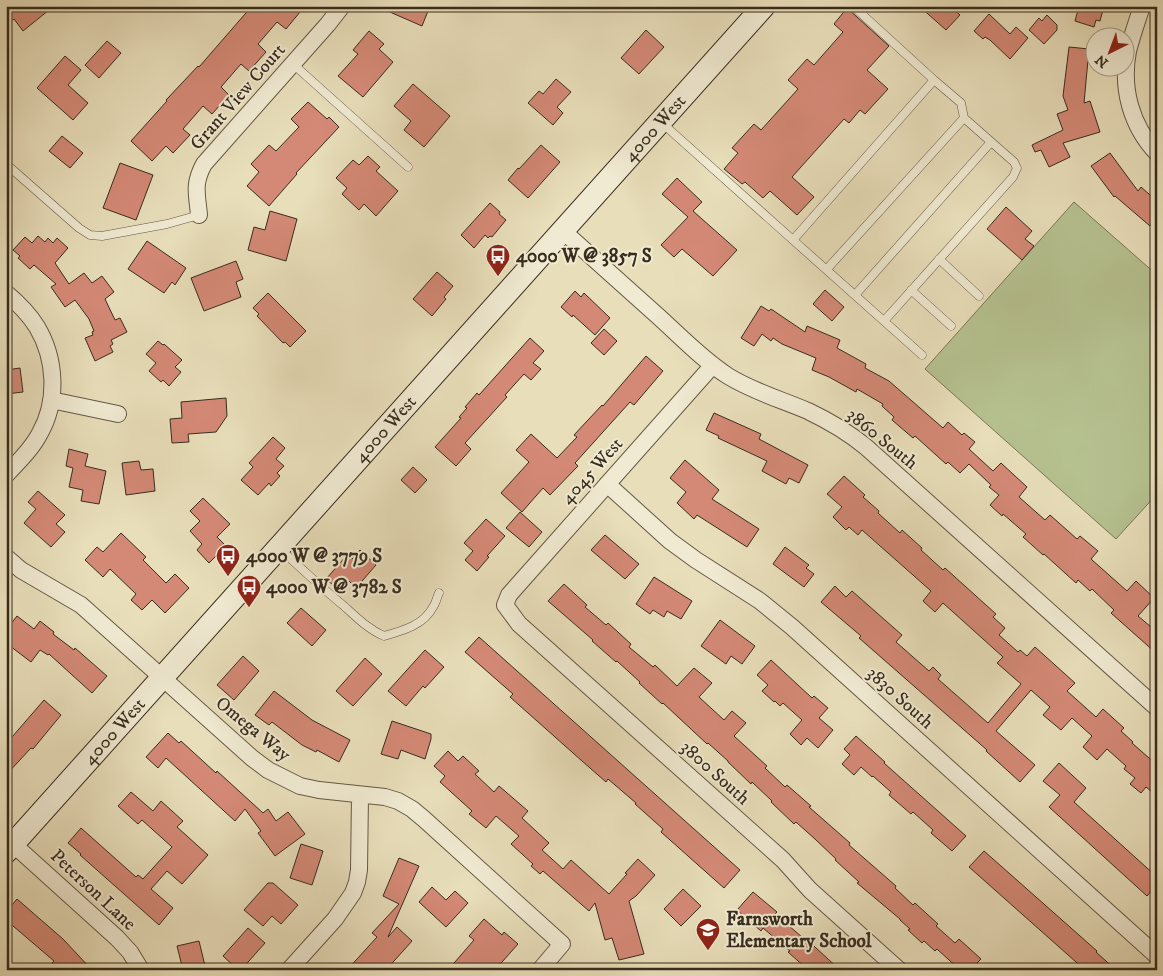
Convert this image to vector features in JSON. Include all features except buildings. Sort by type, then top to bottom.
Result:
[{"type":"street","name":"Grant View Court","points":[[200,214],[196,186],[197,178],[204,164],[342,6]]},
{"type":"street","name":"4000 West","points":[[10,848],[764,6]]},
{"type":"street","points":[[1142,6],[1127,57],[1127,94],[1136,123],[1147,141],[1157,152]]},
{"type":"street","name":"3860 South","points":[[563,231],[683,339],[728,376],[754,390],[806,410],[856,439],[1157,708]]},
{"type":"street","points":[[6,293],[37,328],[48,350],[52,374],[51,400],[39,436],[6,475]]},
{"type":"street","name":"4045 West","points":[[505,605],[516,587],[713,365]]},
{"type":"street","points":[[51,400],[118,414]]},
{"type":"street","name":"3830 South","points":[[607,484],[670,541],[760,601],[792,627],[1157,956]]},
{"type":"street","name":"Omega Way","points":[[6,557],[21,570],[81,605],[252,758],[268,770],[300,786],[319,790],[385,797],[398,801],[412,809],[562,944],[540,970]]},
{"type":"street","name":"3800 South","points":[[505,605],[519,624],[783,860],[810,890],[899,970]]},
{"type":"street","points":[[289,970],[335,919],[353,893],[359,870],[360,794]]},
{"type":"street","name":"Peterson Lane","points":[[10,848],[117,938],[130,952],[141,970]]},
{"type":"lane","points":[[853,6],[961,103],[964,118],[1014,162],[1017,168],[1016,174],[884,321]]},
{"type":"lane","points":[[293,64],[408,167]]},
{"type":"lane","points":[[793,240],[934,80]]},
{"type":"lane","points":[[827,269],[964,118]]},
{"type":"lane","points":[[661,122],[922,355]]},
{"type":"lane","points":[[855,295],[991,142]]},
{"type":"lane","name":"Grant View Court","points":[[6,164],[78,228],[90,235],[102,236],[167,224],[200,214]]},
{"type":"lane","points":[[939,259],[980,296]]},
{"type":"lane","points":[[911,290],[952,326]]},
{"type":"lane","points":[[279,548],[363,623],[384,636],[406,629],[424,619],[433,608],[439,593]]},
{"type":"green space","points":[[1074,202],[1157,275],[1157,494],[1116,539],[925,369]]},
{"type":"place","name":"4000 W @ 3857 S","points":[[498,277]]},
{"type":"place","name":"4000 W @ 3779 S","points":[[228,577]]},
{"type":"place","name":"4000 W @ 3782 S","points":[[249,608]]},
{"type":"place","name":"Farnsworth Elementary School","points":[[708,951]]}]
